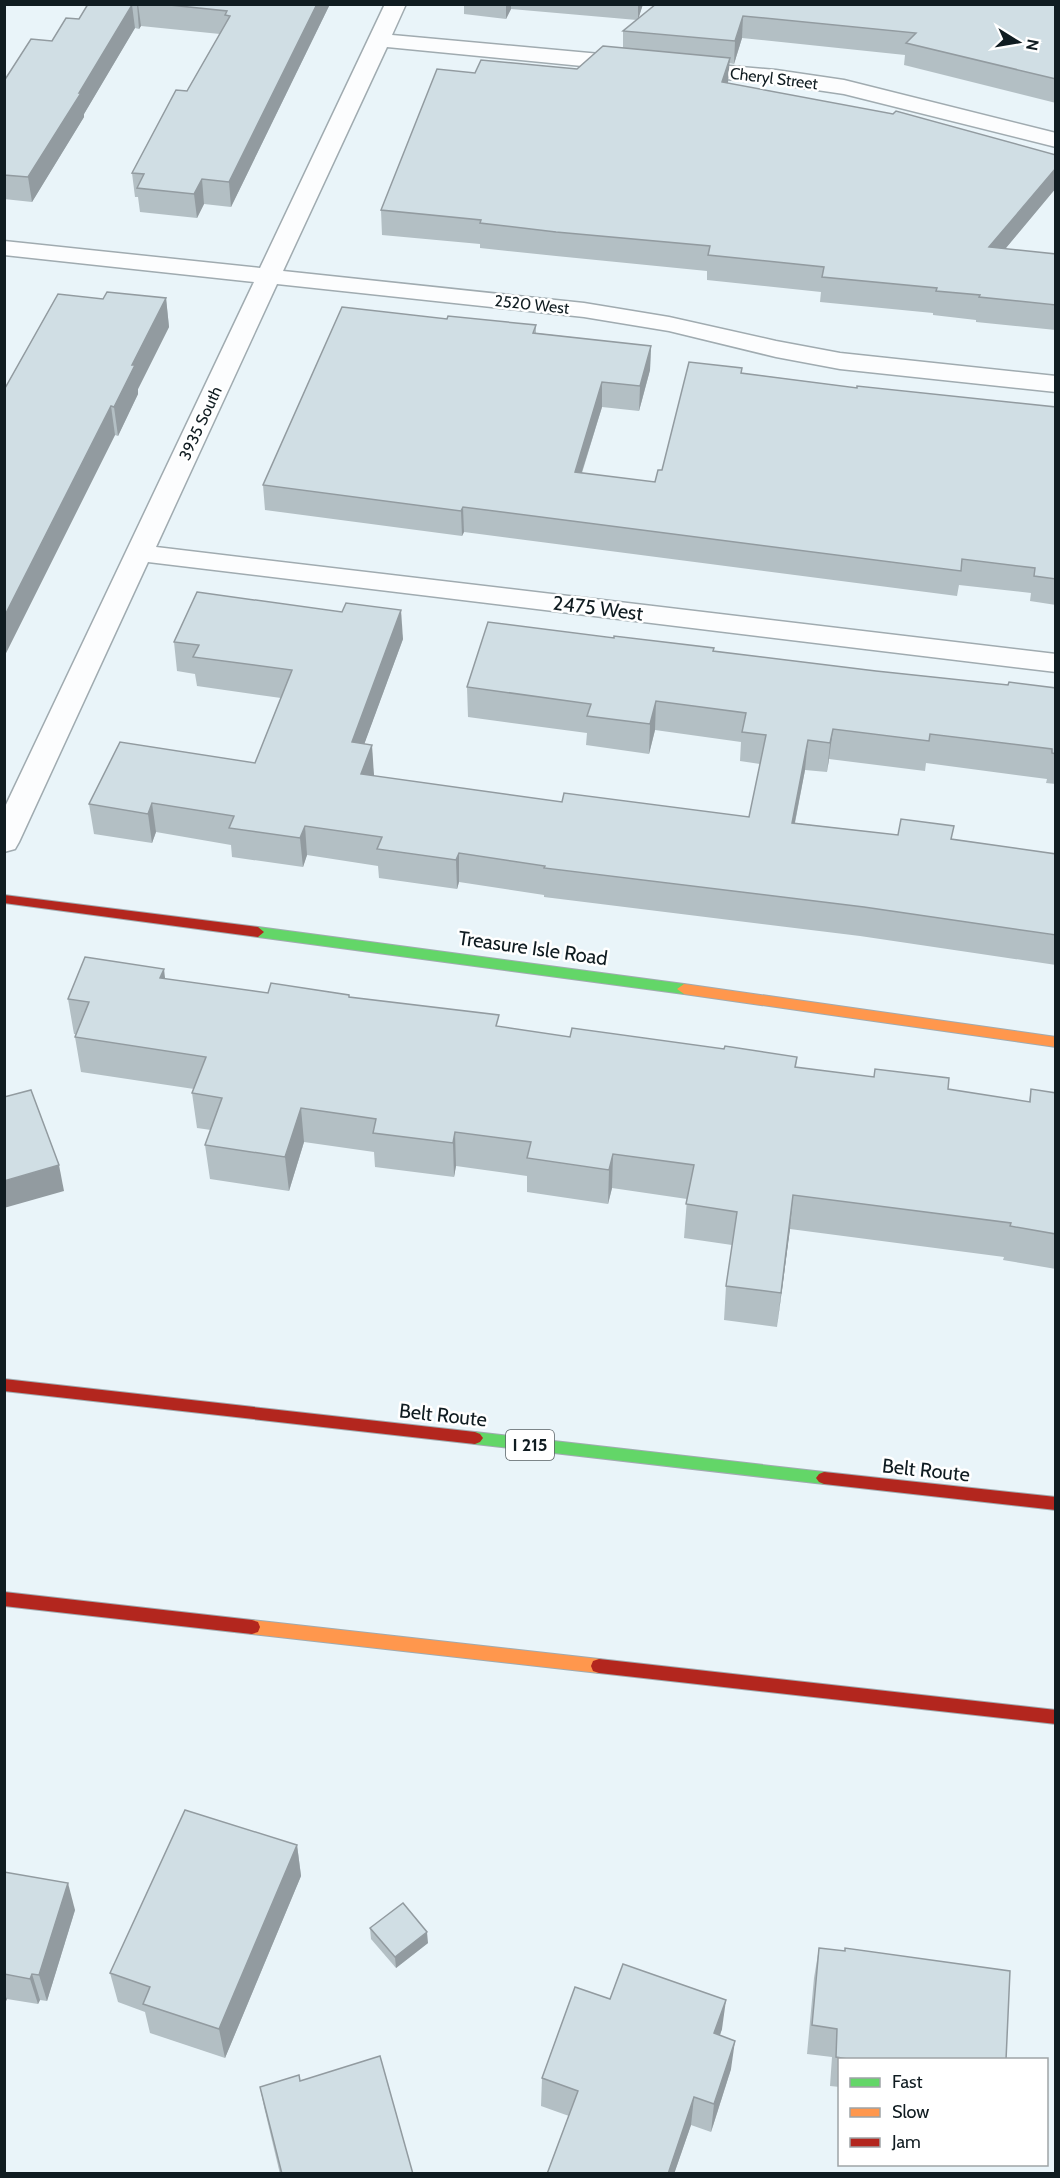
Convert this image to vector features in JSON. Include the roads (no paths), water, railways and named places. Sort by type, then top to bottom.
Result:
[{"type":"main road","name":"Treasure Isle Road","points":[[4,899],[515,965],[1056,1042]]},
{"type":"main road","name":"Belt Route","points":[[4,1385],[1056,1504]]},
{"type":"main road","points":[[4,1599],[1056,1717]]},
{"type":"street","name":"3935 South","points":[[4,842],[396,4]]},
{"type":"street","name":"Cheryl Street","points":[[379,40],[764,76],[844,87],[1056,140]]},
{"type":"street","name":"2520 West","points":[[4,248],[584,309],[669,324],[776,349],[840,361],[1056,384]]},
{"type":"street","name":"2475 West","points":[[140,553],[1056,663]]}]
